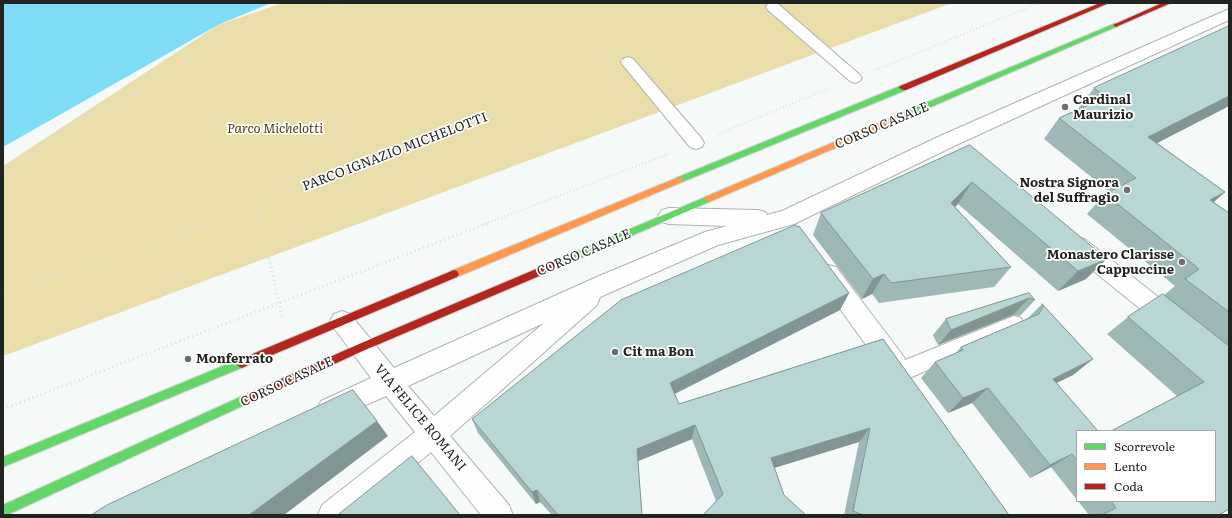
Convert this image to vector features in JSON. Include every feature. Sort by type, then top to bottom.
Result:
[{"type":"main road","points":[[3,462],[1106,3]]},
{"type":"main road","name":"CORSO CASALE","points":[[3,511],[362,347],[1168,3]]},
{"type":"street","points":[[307,419],[607,283],[719,235],[787,218],[947,141],[1227,17]]},
{"type":"street","points":[[947,141],[965,156]]},
{"type":"street","points":[[669,216],[787,218]]},
{"type":"street","points":[[787,218],[801,237]]},
{"type":"street","points":[[1063,234],[1186,332]]},
{"type":"street","points":[[815,256],[907,381]]},
{"type":"street","points":[[332,515],[433,434],[607,283]]},
{"type":"street","name":"VIA FELICE ROMANI","points":[[342,321],[388,382],[433,434],[499,515]]},
{"type":"lane","points":[[773,7],[855,78]]},
{"type":"lane","points":[[628,62],[696,143]]},
{"type":"lane","points":[[907,381],[1014,324]]},
{"type":"path","points":[[3,176],[79,118],[243,48],[342,3]]},
{"type":"path","points":[[3,409],[696,143],[1039,3]]},
{"type":"path","name":"PARCO IGNAZIO MICHELOTTI","points":[[3,294],[160,242],[773,7]]},
{"type":"path","points":[[257,205],[278,304]]},
{"type":"green space","name":"Parco Michelotti","points":[[283,3],[952,3],[3,356],[3,166],[218,25]]},
{"type":"water","points":[[3,3],[271,3],[218,25],[3,147]]},
{"type":"building","points":[[1229,26],[1229,96],[1148,137],[1225,192],[1210,200],[1229,213],[1229,312],[1185,279],[1199,269],[1105,194],[1136,178],[1059,118],[1106,97],[1094,88]]},
{"type":"building","points":[[970,145],[1107,259],[1078,271],[972,182],[951,203],[1011,267],[891,283],[884,274],[873,279],[821,213]]},
{"type":"building","points":[[796,225],[797,227],[799,226],[849,293],[670,383],[679,404],[883,339],[1009,515],[863,515],[853,511],[870,428],[771,458],[784,495],[806,515],[703,515],[723,494],[695,425],[637,449],[642,515],[558,515],[537,490],[532,492],[472,419],[621,300]]},
{"type":"building","points":[[1029,293],[1035,300],[1029,298],[951,330],[946,319]]},
{"type":"building","points":[[1163,294],[1229,346],[1229,509],[1219,515],[1102,515],[1116,508],[1112,502],[1216,502],[1216,430],[1113,430],[1204,382],[1128,317]]},
{"type":"building","points":[[1042,304],[1093,359],[1053,379],[1097,430],[1076,430],[1076,459],[1072,454],[1050,465],[988,388],[963,398],[935,362],[963,350],[961,347],[1039,314],[1043,307]]},
{"type":"building","points":[[353,390],[377,421],[249,515],[91,515],[107,505]]},
{"type":"building","points":[[412,456],[460,515],[338,515]]},
{"type":"traffic: fast","points":[[900,117],[1116,25]]},
{"type":"traffic: fast","points":[[679,180],[903,88]]},
{"type":"traffic: fast","points":[[548,268],[708,199]]},
{"type":"traffic: fast","points":[[3,462],[242,363]]},
{"type":"traffic: fast","points":[[3,511],[249,398]]},
{"type":"traffic: slow","points":[[708,199],[900,117]]},
{"type":"traffic: slow","points":[[454,274],[679,180]]},
{"type":"traffic: jam","points":[[903,88],[1106,3]]},
{"type":"traffic: jam","points":[[1116,25],[1168,3]]},
{"type":"traffic: jam","points":[[249,398],[362,347],[548,268]]},
{"type":"traffic: jam","points":[[242,363],[454,274]]},
{"type":"place","name":"Cardinal Maurizio","points":[[1065,107]]},
{"type":"place","name":"Nostra Signora del Suffragio","points":[[1127,190]]},
{"type":"place","name":"Monastero Clarisse Cappuccine","points":[[1182,262]]},
{"type":"place","name":"Cit ma Bon","points":[[615,352]]},
{"type":"place","name":"Monferrato","points":[[188,359]]}]
